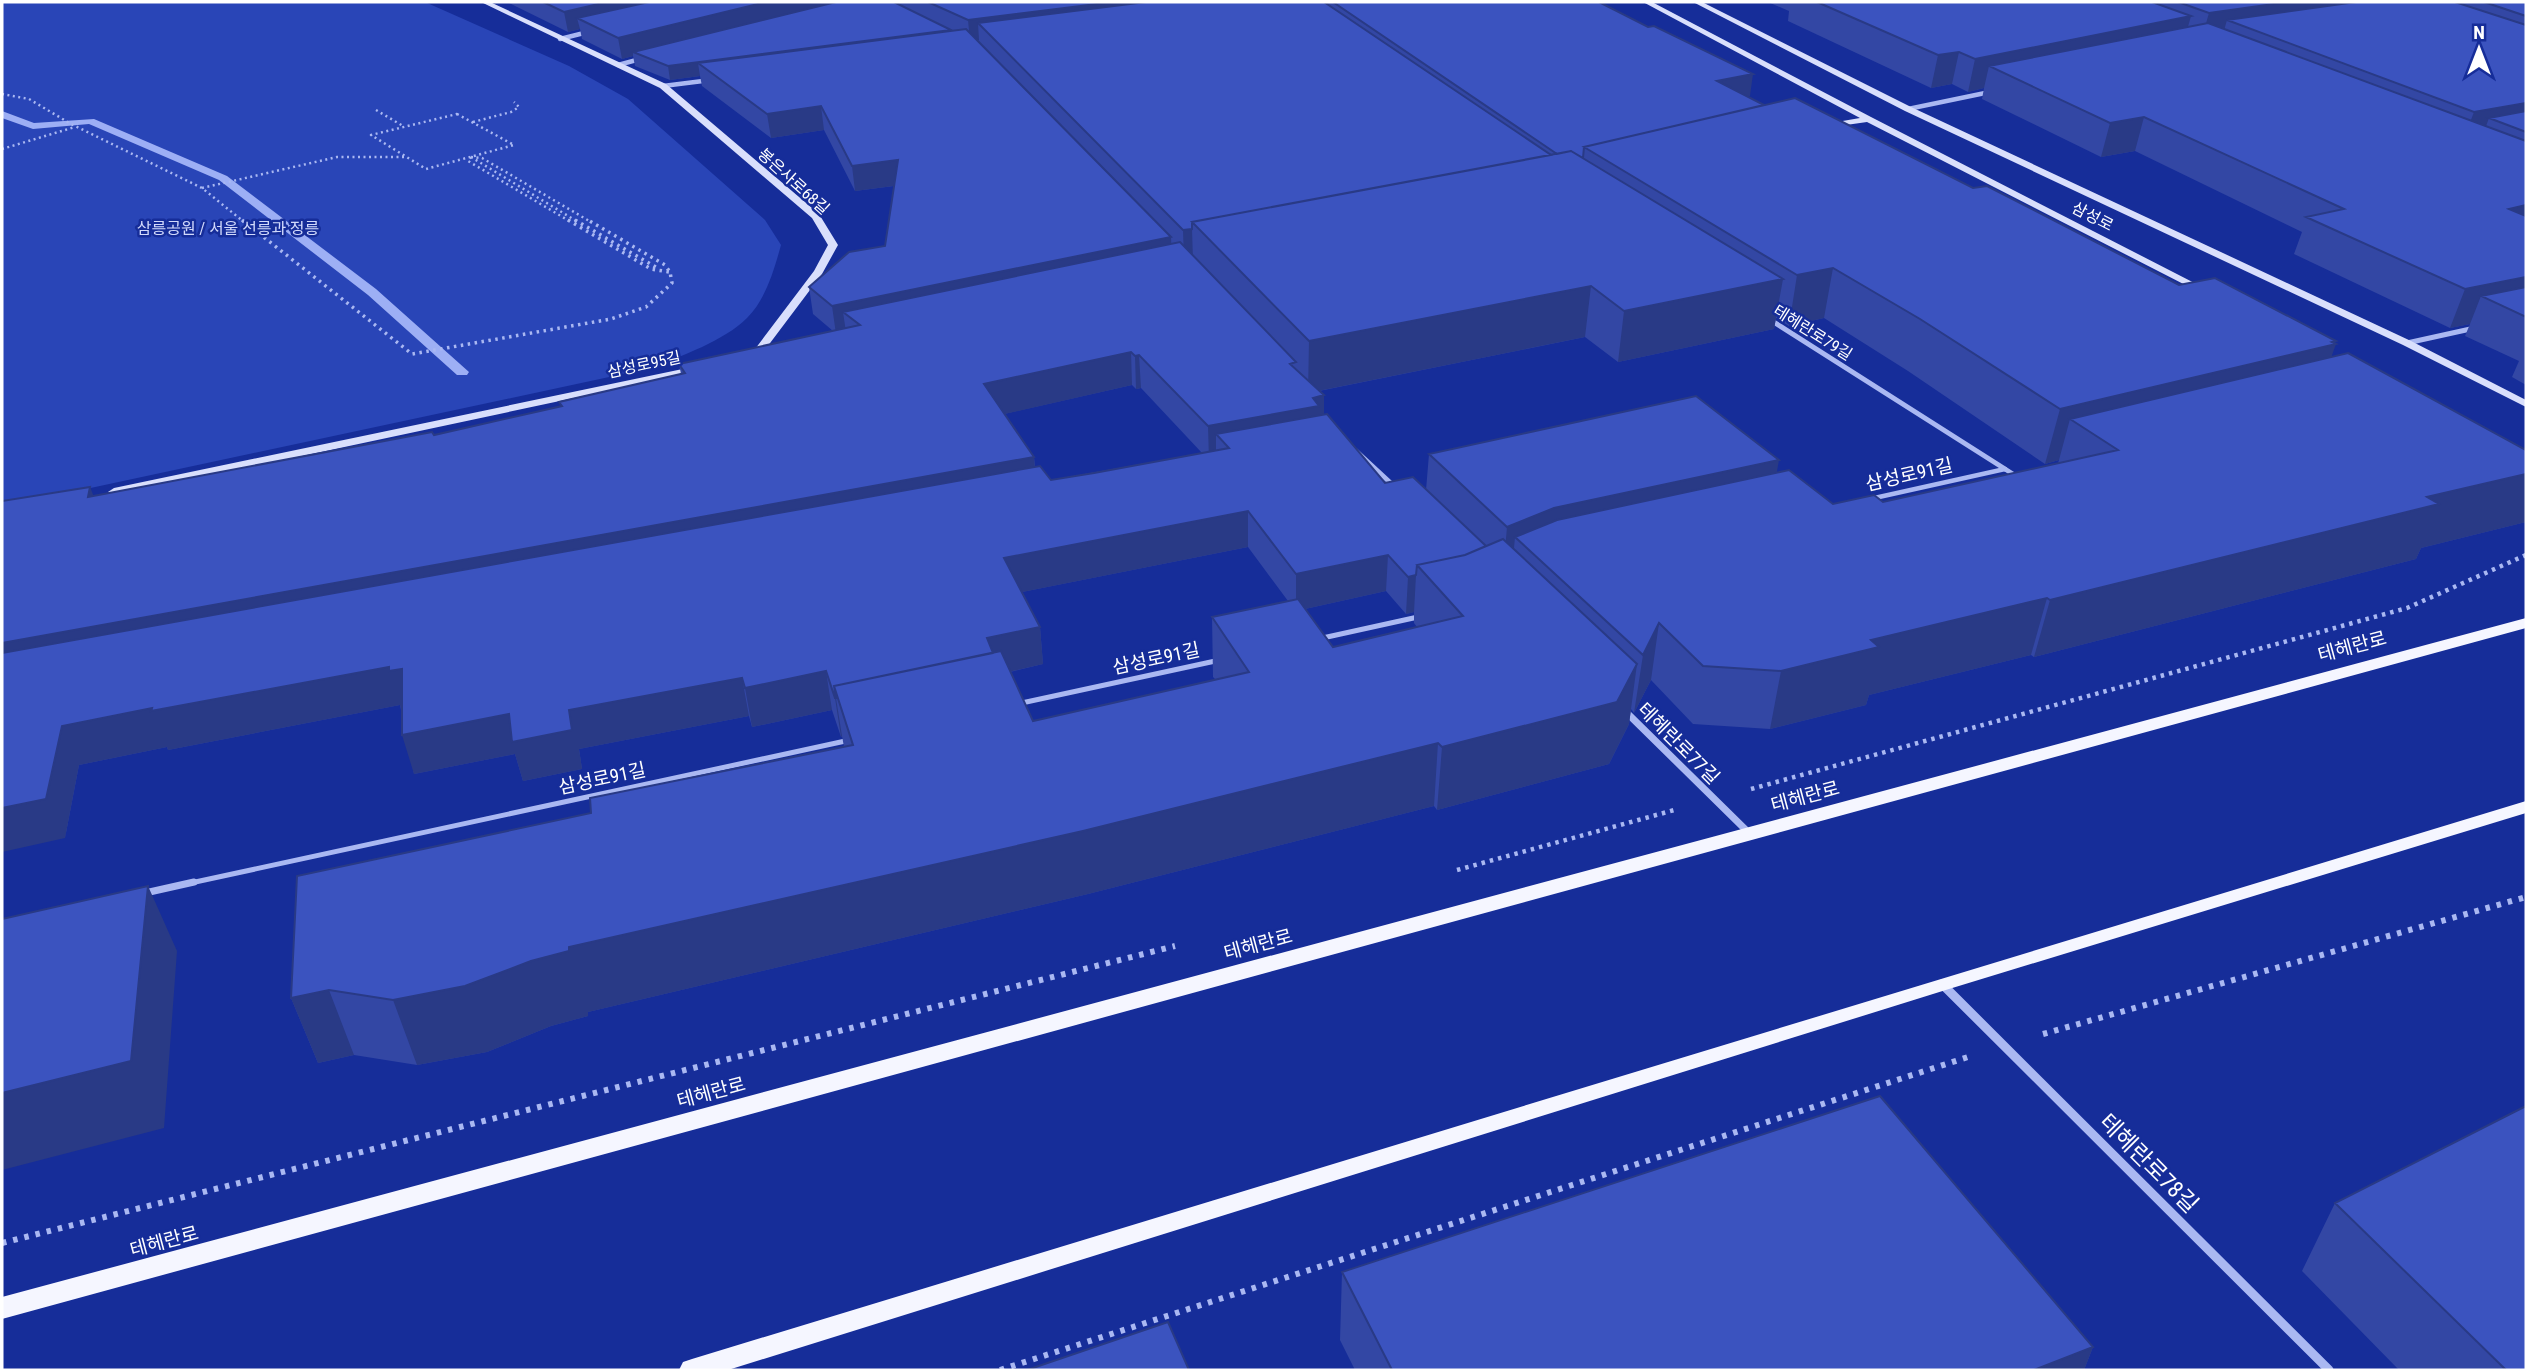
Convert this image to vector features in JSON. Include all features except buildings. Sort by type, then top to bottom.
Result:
[{"type":"main road","name":"봉은사로68길","points":[[485,2],[663,86],[816,216],[833,246],[819,272],[754,357]]},
{"type":"main road","name":"삼성로","points":[[1647,2],[1868,119],[2215,296]]},
{"type":"main road","name":"삼성로","points":[[1698,2],[1908,109],[2407,344],[2526,404]]},
{"type":"main road","points":[[1814,130],[1868,119]]},
{"type":"main road","points":[[741,360],[768,354]]},
{"type":"main road","name":"삼성로95길","points":[[97,496],[713,365]]},
{"type":"main road","name":"테헤란로","points":[[2,1308],[2526,623]]},
{"type":"main road","points":[[692,1370],[1942,984],[2526,807]]},
{"type":"street","points":[[560,39],[599,29]]},
{"type":"street","points":[[618,65],[644,58]]},
{"type":"street","points":[[663,86],[716,79]]},
{"type":"street","points":[[1908,109],[2002,90]]},
{"type":"street","name":"테헤란로79길","points":[[1763,315],[2005,469]]},
{"type":"street","points":[[2407,344],[2487,326]]},
{"type":"street","points":[[1355,449],[1404,496]]},
{"type":"street","name":"테헤란로77길","points":[[1618,704],[1750,834]]},
{"type":"street","name":"테헤란로78길","points":[[1942,984],[2329,1370]]},
{"type":"lane","name":"삼성로91길","points":[[1858,501],[2005,469],[2016,476],[2029,473]]},
{"type":"lane","points":[[1310,640],[1432,614]]},
{"type":"lane","name":"삼성로91길","points":[[1010,705],[1228,658]]},
{"type":"lane","name":"삼성로91길","points":[[138,895],[860,738]]},
{"type":"path","points":[[2,94],[29,99],[64,121],[202,188],[412,354],[623,315],[646,306],[672,283],[670,272],[665,265],[482,158],[471,157]]},
{"type":"path","points":[[472,122],[511,112],[519,107],[514,102]]},
{"type":"path","points":[[376,110],[404,127]]},
{"type":"path","points":[[457,114],[514,145],[426,169],[371,135],[404,127],[457,114]]},
{"type":"path","points":[[2,149],[77,126]]},
{"type":"path","points":[[480,133],[488,131]]},
{"type":"path","points":[[401,153],[410,151]]},
{"type":"path","points":[[202,188],[337,158],[408,157]]},
{"type":"path","points":[[471,157],[468,161],[651,269],[670,272]]},
{"type":"path","points":[[1450,872],[2407,608],[2526,555]]},
{"type":"path","points":[[1000,1370],[2004,1046],[2526,897]]},
{"type":"path","points":[[2,1242],[1185,944]]},
{"type":"green space","name":"삼릉공원 / 서울 선릉과 정릉","points":[[2,2],[425,2],[569,66],[628,99],[765,220],[781,245],[772,274],[754,310],[738,326],[702,347],[651,368],[2,507]]},
{"type":"waterway","points":[[2,114],[33,126],[90,121],[223,178],[372,292],[462,372]]}]
